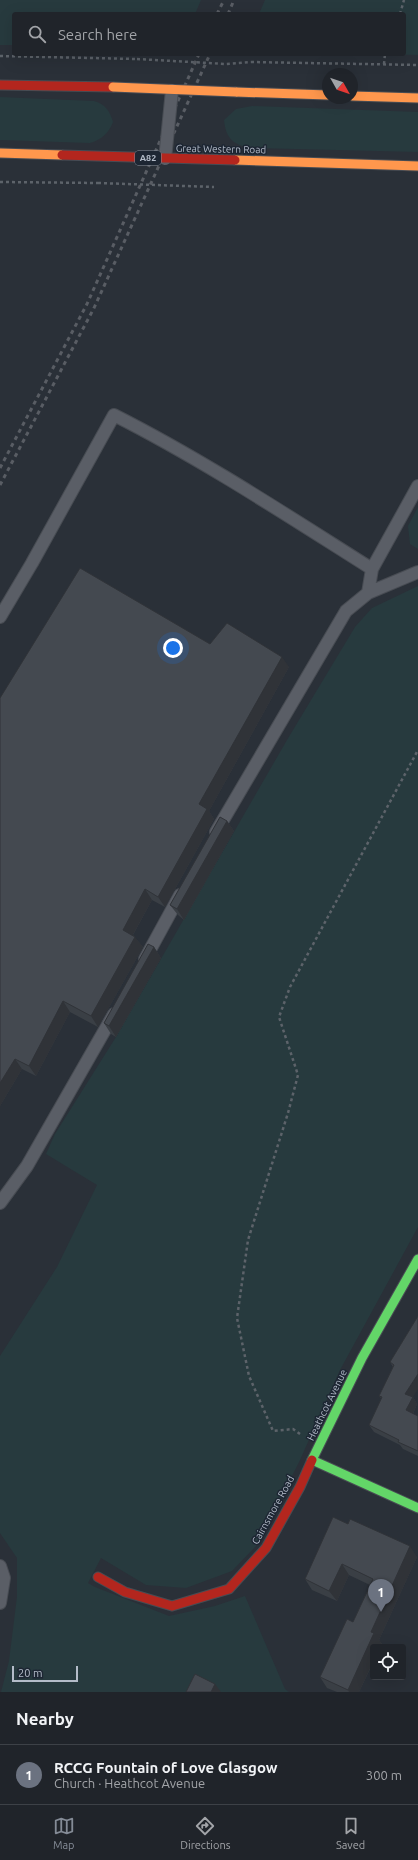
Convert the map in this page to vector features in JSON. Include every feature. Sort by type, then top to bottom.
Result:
[{"type":"main road","points":[[0,85],[113,87],[322,95]]},
{"type":"main road","points":[[358,96],[418,98]]},
{"type":"main road","name":"Great Western Road","points":[[0,153],[418,166]]},
{"type":"main road","name":"Heathcot Avenue","points":[[312,1460],[362,1358],[418,1259]]},
{"type":"main road","points":[[312,1460],[418,1508]]},
{"type":"main road","name":"Cairnsmore Road","points":[[98,1577],[125,1592],[172,1606],[229,1589],[266,1548],[300,1487],[312,1460]]},
{"type":"lane","points":[[165,159],[172,90]]},
{"type":"lane","points":[[0,617],[32,563],[114,415],[152,434],[245,489],[372,569]]},
{"type":"lane","points":[[368,593],[372,569],[418,486]]},
{"type":"lane","points":[[212,839],[346,611],[368,593],[418,572]]},
{"type":"lane","points":[[138,971],[184,888]]},
{"type":"lane","points":[[0,1203],[27,1166],[118,1006]]},
{"type":"lane","points":[[0,1566],[4,1578],[0,1603]]},
{"type":"path","points":[[401,12],[404,0]]},
{"type":"path","points":[[0,56],[137,59],[226,64],[251,62],[418,65]]},
{"type":"path","points":[[384,64],[385,56]]},
{"type":"path","points":[[0,182],[98,183],[214,187]]},
{"type":"path","points":[[318,1447],[293,1429],[273,1431],[249,1376],[237,1318],[248,1240],[288,1113],[298,1075],[279,1016],[290,987],[418,750]]},
{"type":"green space","points":[[0,0],[201,0],[196,12],[12,12],[12,45],[0,45]]},
{"type":"green space","points":[[265,0],[418,0],[418,55],[406,55],[406,12],[260,12]]},
{"type":"green space","points":[[0,97],[94,101],[106,108],[113,122],[104,136],[90,143],[0,140]]},
{"type":"green space","points":[[252,106],[418,112],[418,152],[250,148],[234,142],[228,136],[224,120],[236,109]]},
{"type":"green space","points":[[418,507],[418,549],[410,544],[408,526]]},
{"type":"green space","points":[[418,586],[418,1227],[340,1370],[300,1460],[258,1544],[232,1571],[186,1588],[146,1585],[101,1558],[88,1583],[169,1616],[215,1606],[245,1596],[285,1689],[289,1692],[1,1692],[9,1661],[17,1597],[17,1558],[0,1533],[0,1356],[57,1267],[97,1185],[46,1154],[55,1134],[116,1037],[287,740],[355,627],[372,608]]},
{"type":"building","points":[[80,568],[210,644],[227,623],[282,657],[199,804],[207,809],[158,897],[145,889],[123,930],[135,937],[91,1016],[63,1001],[29,1066],[15,1059],[0,1083],[0,698]]},
{"type":"building","points":[[220,817],[227,821],[177,909],[170,905]]},
{"type":"building","points":[[148,944],[154,947],[109,1026],[104,1023]]},
{"type":"building","points":[[418,1316],[418,1374],[405,1394],[413,1397],[406,1410],[418,1416],[418,1451],[398,1442],[399,1440],[369,1425],[382,1397],[379,1396],[394,1365],[390,1362]]},
{"type":"building","points":[[333,1517],[348,1524],[350,1519],[410,1546],[371,1632],[374,1633],[348,1690],[320,1677],[347,1619],[353,1622],[373,1579],[342,1564],[329,1591],[305,1579]]},
{"type":"building","points":[[195,1674],[215,1684],[211,1692],[186,1692]]},
{"type":"railway","points":[[218,12],[224,0]]},
{"type":"railway","points":[[229,12],[234,0]]},
{"type":"railway","points":[[0,468],[87,304],[198,56]]},
{"type":"railway","points":[[0,485],[94,308],[209,56]]},
{"type":"traffic: fast","points":[[418,1259],[362,1358],[312,1460],[418,1508]]},
{"type":"traffic: slow","points":[[113,87],[236,92]]},
{"type":"traffic: slow","points":[[236,92],[322,95]]},
{"type":"traffic: slow","points":[[358,96],[418,98]]},
{"type":"traffic: slow","points":[[0,153],[62,155]]},
{"type":"traffic: slow","points":[[235,160],[418,166]]},
{"type":"traffic: jam","points":[[0,85],[113,87]]},
{"type":"traffic: jam","points":[[62,155],[235,160]]},
{"type":"traffic: jam","points":[[98,1577],[125,1592],[172,1606],[229,1589],[266,1548],[300,1487],[312,1460]]},
{"type":"place","name":"RCCG Fountain of Love Glasgow","points":[[381,1612]]}]
